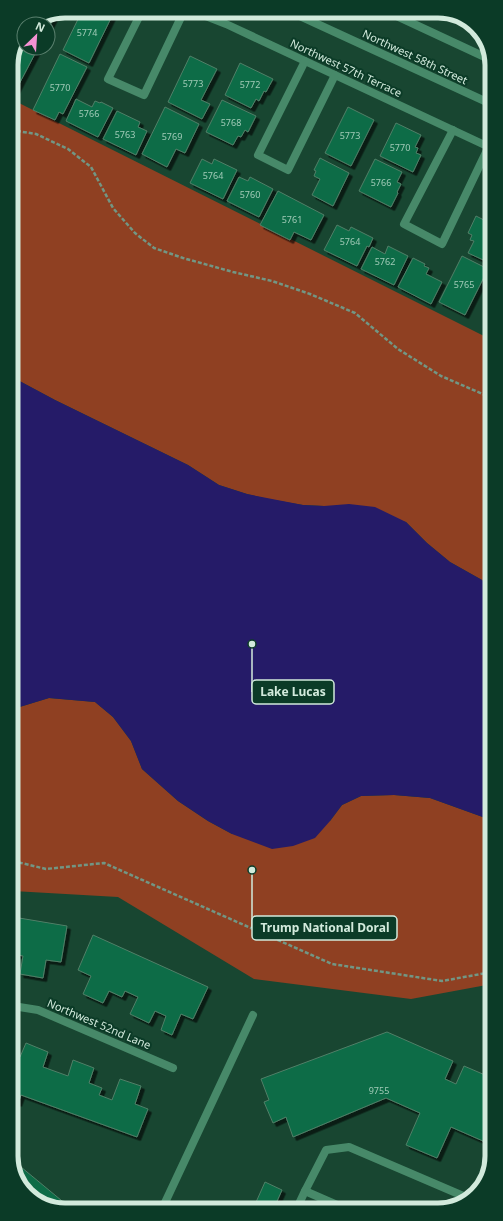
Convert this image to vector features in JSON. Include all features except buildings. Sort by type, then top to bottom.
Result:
[{"type":"street","points":[[138,18],[108,79],[144,96],[181,18]]},
{"type":"street","name":"Northwest 57th Terrace","points":[[211,18],[485,145]]},
{"type":"street","name":"Northwest 58th Street","points":[[304,18],[485,101]]},
{"type":"street","points":[[401,18],[484,57]]},
{"type":"street","points":[[305,61],[258,155],[288,170],[335,75]]},
{"type":"street","points":[[452,130],[404,224],[442,244],[485,155]]},
{"type":"street","name":"Northwest 52nd Lane","points":[[18,1007],[38,1010],[173,1068]]},
{"type":"street","points":[[165,1203],[252,1015]]},
{"type":"street","points":[[299,1203],[326,1150],[349,1147],[463,1196]]},
{"type":"street","points":[[305,1191],[333,1203]]},
{"type":"path","points":[[18,131],[36,134],[68,149],[91,167],[113,208],[135,233],[154,248],[233,272],[272,281],[310,294],[355,313],[398,349],[441,376],[485,395]]},
{"type":"path","points":[[18,862],[46,869],[104,863],[332,964],[442,981],[485,973]]},
{"type":"shaded area","points":[[18,103],[485,336],[485,583],[450,562],[427,543],[406,522],[324,506],[303,505],[268,499],[219,485],[188,465],[18,380]]},
{"type":"shaded area","points":[[18,380],[188,465],[219,485],[247,494],[303,505],[324,506],[349,504],[375,507],[406,522],[427,543],[450,562],[482,580],[485,583],[485,818],[430,798],[394,795],[361,796],[342,805],[315,838],[293,846],[272,849],[232,834],[208,821],[178,801],[142,769],[131,741],[113,717],[95,702],[49,698],[18,707]]},
{"type":"shaded area","points":[[49,698],[95,702],[113,717],[131,741],[142,769],[178,801],[208,821],[232,834],[330,821],[342,805],[361,796],[394,795],[430,798],[485,818],[485,985],[411,999],[254,979],[118,897],[18,891],[18,707]]},
{"type":"place","name":"Lake Lucas","points":[[252,644]]},
{"type":"place","name":"Trump National Doral","points":[[252,870]]}]
